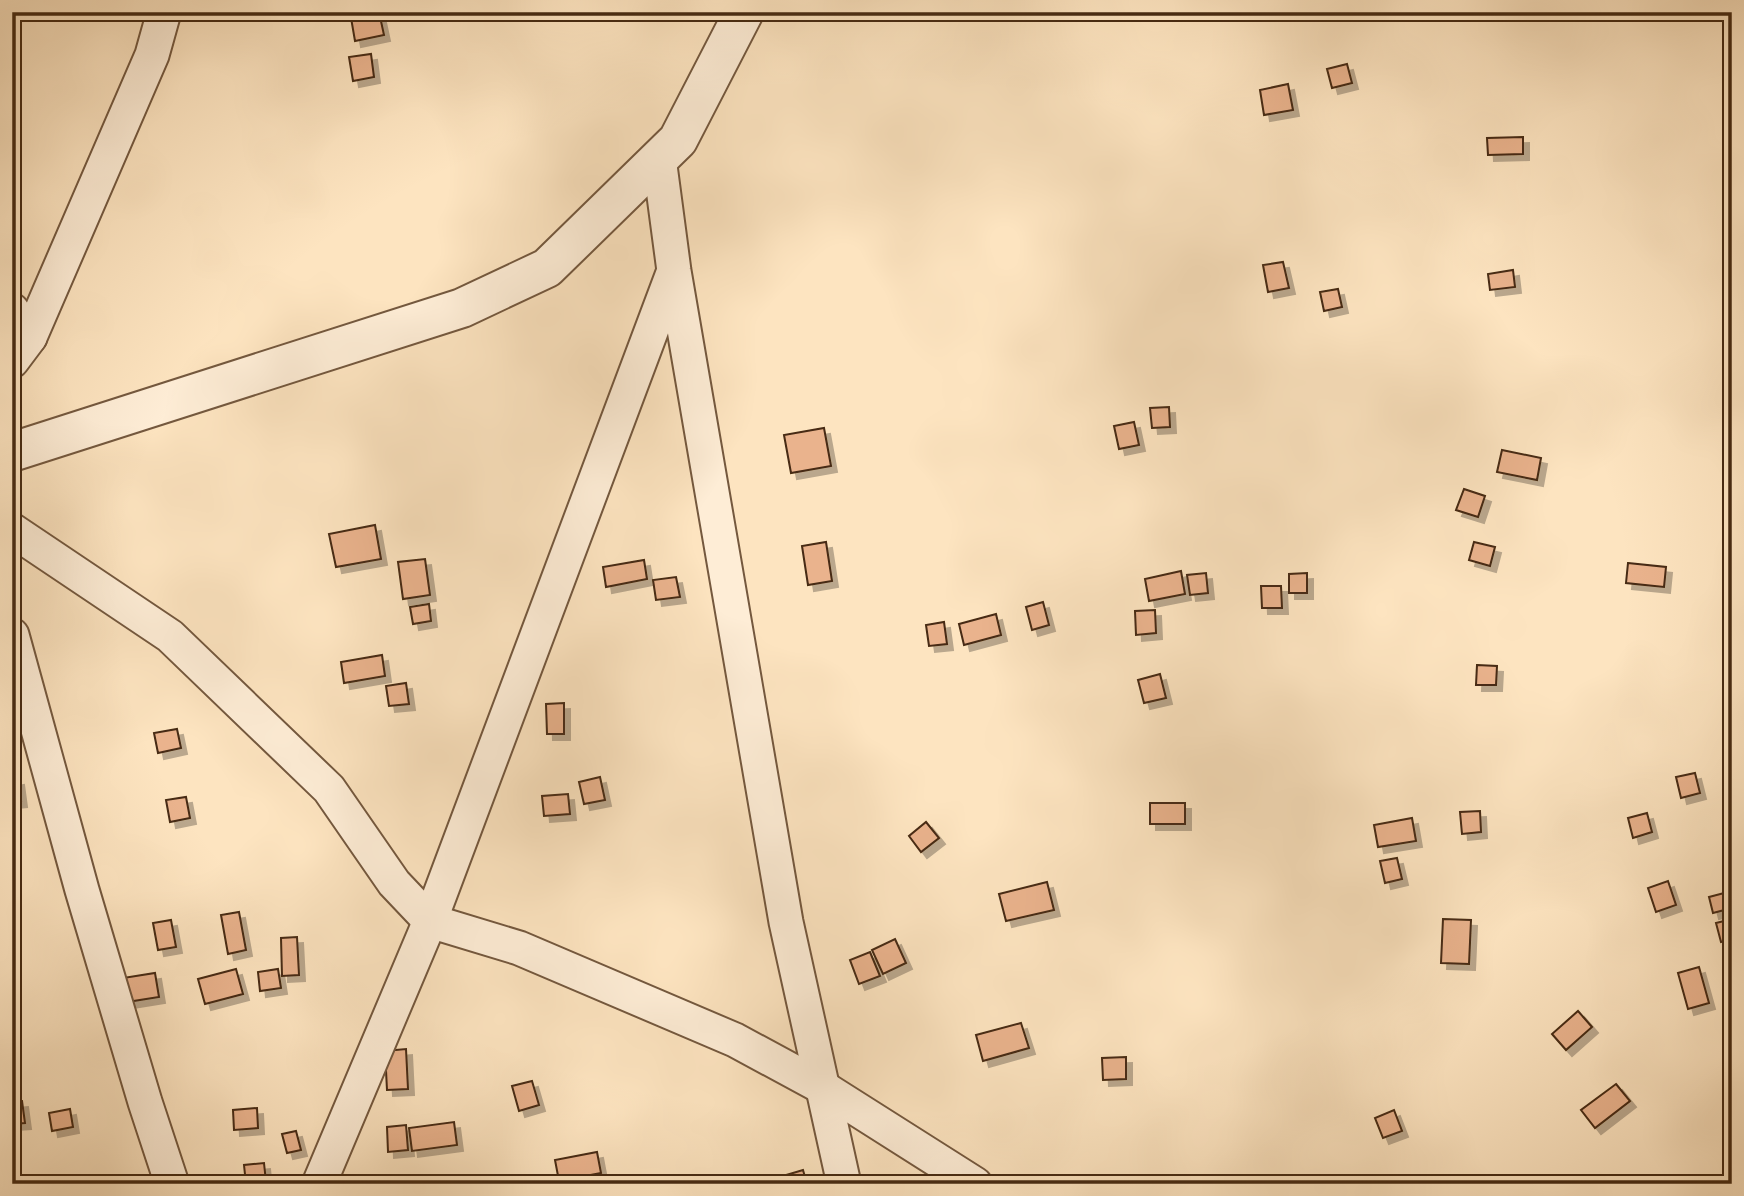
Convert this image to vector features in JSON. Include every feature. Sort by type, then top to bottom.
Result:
[{"type":"street","points":[[18,336],[152,55],[164,12]]},
{"type":"street","points":[[12,452],[462,308],[547,268],[678,140],[744,12]]},
{"type":"street","points":[[659,158],[674,271],[786,922],[844,1184]]},
{"type":"street","points":[[319,1184],[430,921],[674,271]]},
{"type":"street","points":[[12,530],[170,636],[329,789],[394,883],[430,921],[531,954],[735,1040],[822,1087],[975,1184]]},
{"type":"street","points":[[12,635],[82,890],[172,1184]]},
{"type":"building","points":[[350,12],[379,12],[384,35],[355,41]]},
{"type":"building","points":[[371,54],[374,77],[353,81],[349,57]]},
{"type":"building","points":[[1347,64],[1352,83],[1332,88],[1327,69]]},
{"type":"building","points":[[1288,84],[1293,110],[1264,115],[1260,90]]},
{"type":"building","points":[[1523,137],[1523,154],[1488,155],[1487,138]]},
{"type":"building","points":[[1283,262],[1289,288],[1268,292],[1263,265]]},
{"type":"building","points":[[1513,270],[1515,287],[1490,290],[1488,274]]},
{"type":"building","points":[[1338,289],[1342,307],[1324,311],[1320,292]]},
{"type":"building","points":[[1169,407],[1170,427],[1152,428],[1150,408]]},
{"type":"building","points":[[1134,422],[1139,445],[1119,449],[1114,426]]},
{"type":"building","points":[[824,428],[831,466],[791,473],[784,435]]},
{"type":"building","points":[[1502,450],[1541,458],[1537,480],[1497,472]]},
{"type":"building","points":[[1464,489],[1485,496],[1478,517],[1456,510]]},
{"type":"building","points":[[375,525],[381,559],[336,567],[329,534]]},
{"type":"building","points":[[826,542],[832,581],[808,585],[802,546]]},
{"type":"building","points":[[1474,542],[1495,547],[1490,566],[1469,560]]},
{"type":"building","points":[[425,559],[430,595],[403,599],[398,562]]},
{"type":"building","points":[[644,560],[647,579],[606,587],[603,567]]},
{"type":"building","points":[[1628,563],[1666,567],[1664,587],[1626,583]]},
{"type":"building","points":[[1181,571],[1185,594],[1149,601],[1145,579]]},
{"type":"building","points":[[1206,573],[1208,593],[1190,595],[1187,575]]},
{"type":"building","points":[[1307,573],[1307,593],[1289,593],[1289,574]]},
{"type":"building","points":[[676,577],[680,597],[656,600],[653,580]]},
{"type":"building","points":[[1261,586],[1281,586],[1282,608],[1262,608]]},
{"type":"building","points":[[1043,602],[1049,625],[1032,630],[1026,607]]},
{"type":"building","points":[[429,604],[431,621],[413,624],[410,607]]},
{"type":"building","points":[[1155,610],[1156,633],[1136,635],[1135,611]]},
{"type":"building","points":[[996,614],[1001,635],[964,645],[959,624]]},
{"type":"building","points":[[944,622],[947,644],[929,646],[926,625]]},
{"type":"building","points":[[382,655],[385,676],[344,683],[341,662]]},
{"type":"building","points":[[1477,665],[1497,666],[1496,685],[1476,685]]},
{"type":"building","points":[[1160,674],[1166,698],[1144,703],[1138,680]]},
{"type":"building","points":[[406,683],[409,704],[389,706],[386,686]]},
{"type":"building","points":[[564,703],[564,734],[547,734],[546,704]]},
{"type":"building","points":[[177,729],[181,748],[158,753],[154,733]]},
{"type":"building","points":[[1695,773],[1700,793],[1681,798],[1676,777]]},
{"type":"building","points":[[600,777],[605,800],[584,804],[579,782]]},
{"type":"building","points":[[18,779],[21,801],[12,802],[12,780]]},
{"type":"building","points":[[568,794],[570,814],[544,816],[542,796]]},
{"type":"building","points":[[186,797],[190,818],[170,822],[166,800]]},
{"type":"building","points":[[1150,803],[1185,803],[1185,824],[1150,824]]},
{"type":"building","points":[[1480,811],[1481,832],[1462,834],[1460,812]]},
{"type":"building","points":[[1647,813],[1652,832],[1633,838],[1628,818]]},
{"type":"building","points":[[1412,818],[1416,841],[1378,847],[1374,825]]},
{"type":"building","points":[[926,822],[939,838],[921,852],[909,836]]},
{"type":"building","points":[[1397,858],[1402,879],[1385,883],[1380,861]]},
{"type":"building","points":[[1668,881],[1676,905],[1656,912],[1648,888]]},
{"type":"building","points":[[1047,882],[1054,910],[1006,921],[999,894]]},
{"type":"building","points":[[1728,892],[1732,908],[1713,913],[1709,897]]},
{"type":"building","points":[[239,912],[246,950],[228,954],[221,915]]},
{"type":"building","points":[[1443,919],[1471,920],[1469,964],[1441,963]]},
{"type":"building","points":[[1732,919],[1732,939],[1721,942],[1716,923]]},
{"type":"building","points":[[171,920],[176,947],[158,950],[153,923]]},
{"type":"building","points":[[297,937],[299,975],[282,976],[281,938]]},
{"type":"building","points":[[895,939],[906,963],[883,974],[872,950]]},
{"type":"building","points":[[870,952],[880,976],[859,984],[850,960]]},
{"type":"building","points":[[1699,967],[1709,1003],[1688,1009],[1678,973]]},
{"type":"building","points":[[236,969],[243,994],[205,1004],[198,979]]},
{"type":"building","points":[[278,969],[281,988],[260,991],[258,972]]},
{"type":"building","points":[[155,973],[159,997],[127,1002],[123,978]]},
{"type":"building","points":[[1578,1011],[1592,1027],[1566,1050],[1552,1034]]},
{"type":"building","points":[[1021,1023],[1029,1048],[983,1061],[976,1035]]},
{"type":"building","points":[[406,1049],[408,1089],[387,1090],[385,1051]]},
{"type":"building","points":[[1126,1057],[1126,1079],[1103,1080],[1102,1058]]},
{"type":"building","points":[[532,1081],[539,1105],[519,1111],[512,1086]]},
{"type":"building","points":[[1616,1084],[1630,1101],[1595,1128],[1581,1110]]},
{"type":"building","points":[[22,1101],[25,1123],[12,1124],[12,1102]]},
{"type":"building","points":[[257,1108],[258,1128],[234,1130],[233,1110]]},
{"type":"building","points":[[70,1109],[73,1127],[52,1131],[49,1113]]},
{"type":"building","points":[[1394,1110],[1402,1131],[1383,1138],[1375,1118]]},
{"type":"building","points":[[454,1122],[457,1145],[412,1151],[409,1128]]},
{"type":"building","points":[[406,1125],[408,1150],[388,1152],[387,1127]]},
{"type":"building","points":[[296,1131],[301,1150],[287,1153],[282,1134]]},
{"type":"building","points":[[597,1152],[601,1173],[559,1181],[555,1160]]},
{"type":"building","points":[[264,1163],[266,1182],[246,1184],[244,1165]]},
{"type":"building","points":[[803,1170],[807,1184],[767,1184],[766,1181]]}]
